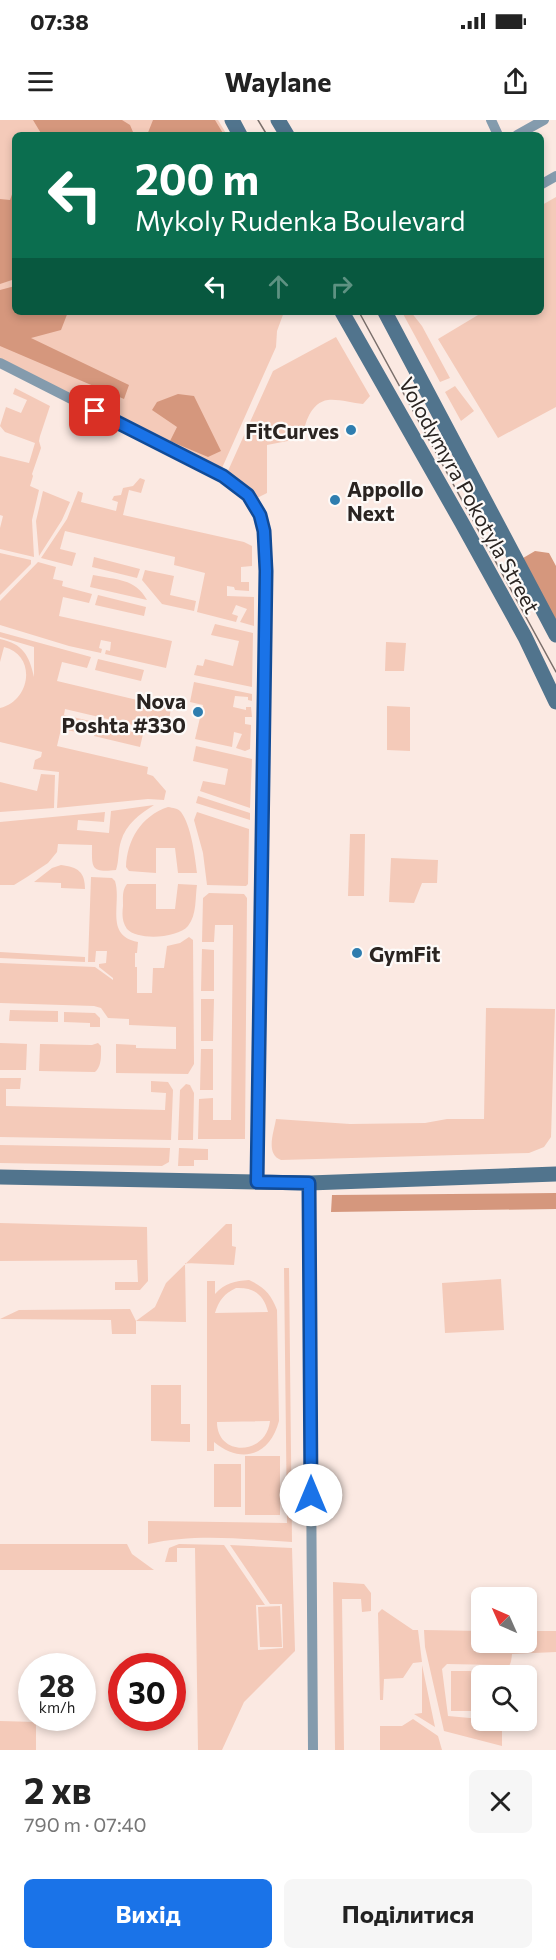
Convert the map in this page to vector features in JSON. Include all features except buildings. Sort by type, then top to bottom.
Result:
[{"type":"street","points":[[522,132],[544,120]]},
{"type":"street","name":"Volodymyra Pokotyla Street","points":[[344,315],[525,637],[556,702]]},
{"type":"street","name":"Volodymyra Pokotyla Street","points":[[387,315],[556,635]]},
{"type":"street","points":[[0,363],[223,476],[248,495],[260,515],[264,531],[266,571],[257,1182]]},
{"type":"street","points":[[0,1177],[309,1183],[556,1174]]},
{"type":"street","points":[[309,1183],[313,1750]]},
{"type":"shaded area","points":[[0,120],[218,120],[225,132],[12,132],[12,315],[283,315],[277,331],[276,347],[222,468],[218,471],[0,359]]},
{"type":"shaded area","points":[[33,120],[122,120],[130,125],[133,132],[40,132]]},
{"type":"shaded area","points":[[153,120],[215,120],[222,132],[148,132]]},
{"type":"shaded area","points":[[12,194],[12,280],[0,284],[0,199],[10,200]]},
{"type":"shaded area","points":[[556,197],[556,407],[498,438],[438,339],[478,315],[544,315],[544,204]]},
{"type":"shaded area","points":[[12,287],[12,315],[67,315],[61,330],[31,338],[129,385],[124,399],[0,346],[0,290]]},
{"type":"shaded area","points":[[404,315],[413,315],[422,326],[450,378],[440,382]]},
{"type":"shaded area","points":[[336,337],[370,396],[363,404],[337,400],[322,402],[310,414],[303,438],[267,445],[267,493],[257,498],[248,488],[227,473],[273,371]]},
{"type":"shaded area","points":[[455,386],[474,411],[461,421],[445,392]]},
{"type":"shaded area","points":[[15,388],[50,406],[40,436],[41,448],[30,486],[39,490],[32,520],[34,557],[0,549],[0,528],[3,516],[0,515],[0,456],[29,463],[35,443],[5,432],[0,426],[6,407],[21,413],[27,400],[13,394]]},
{"type":"shaded area","points":[[178,394],[194,396],[221,451],[208,457],[170,441],[177,427],[152,410],[157,402]]},
{"type":"shaded area","points":[[140,478],[145,480],[141,493],[129,490],[123,515],[244,542],[252,546],[252,566],[241,567],[241,582],[249,582],[249,591],[235,590],[234,587],[227,586],[227,596],[254,597],[254,626],[240,622],[247,609],[236,605],[232,614],[238,616],[236,622],[197,612],[205,573],[174,565],[175,557],[65,531],[60,549],[76,553],[72,566],[41,558],[67,519],[78,491],[83,493],[81,502],[116,511],[118,502],[112,500],[114,496],[121,495],[123,488],[133,486]]},
{"type":"shaded area","points":[[43,491],[70,502],[62,520],[39,556],[36,521]]},
{"type":"shaded area","points":[[535,551],[549,553],[556,566],[556,632],[518,561]]},
{"type":"shaded area","points":[[0,553],[31,560],[31,564],[0,595]]},
{"type":"shaded area","points":[[94,557],[140,569],[137,578],[92,567]]},
{"type":"shaded area","points":[[38,562],[56,567],[53,579],[63,581],[62,586],[92,594],[89,603],[63,597],[59,616],[172,641],[166,668],[105,654],[106,650],[110,651],[111,642],[101,640],[99,648],[102,649],[101,653],[69,646],[0,625],[0,601]]},
{"type":"shaded area","points":[[145,570],[174,576],[170,595],[196,601],[194,611],[162,604],[142,580]]},
{"type":"shaded area","points":[[93,575],[131,584],[147,600],[90,587]]},
{"type":"shaded area","points":[[98,595],[146,607],[144,616],[95,605]]},
{"type":"shaded area","points":[[215,624],[253,633],[252,687],[194,675],[197,665],[203,666],[205,659],[233,666],[239,641],[211,635]]},
{"type":"shaded area","points":[[0,632],[91,657],[87,668],[62,662],[57,681],[171,708],[167,733],[65,709],[64,715],[90,721],[87,734],[61,729],[57,746],[148,767],[147,774],[153,776],[166,791],[164,800],[148,799],[57,808],[59,772],[33,769],[35,760],[41,757],[42,752],[0,742],[0,708],[10,704],[18,697],[24,688],[26,678],[22,659],[15,652],[4,647],[0,662],[0,639],[20,647],[30,662],[34,677],[34,647],[0,637]]},
{"type":"shaded area","points":[[386,642],[406,643],[404,671],[385,671]]},
{"type":"shaded area","points":[[98,659],[144,670],[141,681],[95,670]]},
{"type":"shaded area","points":[[194,682],[252,694],[252,701],[248,700],[248,697],[235,696],[233,707],[246,710],[246,707],[251,707],[252,717],[245,717],[245,724],[251,725],[250,749],[245,751],[236,748],[242,734],[234,732],[232,747],[195,739],[203,705],[190,702]]},
{"type":"shaded area","points":[[387,706],[410,707],[410,751],[387,750]]},
{"type":"shaded area","points":[[98,724],[143,734],[140,747],[94,736]]},
{"type":"shaded area","points":[[196,746],[252,759],[250,808],[200,791],[203,781],[225,785],[228,769],[193,761]]},
{"type":"shaded area","points":[[41,774],[55,775],[54,808],[0,812],[0,782],[37,791]]},
{"type":"shaded area","points":[[198,796],[250,813],[250,820],[196,803]]},
{"type":"shaded area","points":[[154,805],[126,829],[120,844],[116,870],[101,870],[94,867],[92,845],[58,844],[57,852],[48,863],[14,885],[0,885],[0,822],[105,812],[104,822],[78,820],[77,830],[109,833],[111,811]]},
{"type":"shaded area","points":[[168,807],[181,812],[184,818],[192,841],[197,873],[178,873],[175,848],[156,848],[156,873],[129,871],[126,867],[127,857],[137,830],[150,816]]},
{"type":"shaded area","points":[[197,812],[249,829],[248,884],[246,886],[207,885],[203,853],[194,820]]},
{"type":"shaded area","points":[[350,834],[365,834],[364,896],[348,896]]},
{"type":"shaded area","points":[[391,858],[438,860],[437,883],[422,883],[414,903],[389,902]]},
{"type":"shaded area","points":[[61,865],[72,867],[82,874],[85,889],[61,888],[61,883],[34,882],[52,868]]},
{"type":"shaded area","points":[[91,877],[112,878],[115,881],[118,926],[121,933],[128,939],[138,942],[137,953],[135,953],[137,993],[152,993],[153,968],[164,968],[167,946],[180,943],[189,937],[193,940],[194,1064],[188,1074],[116,1073],[116,1044],[136,1045],[136,1048],[176,1049],[176,1027],[129,1025],[129,1019],[108,1018],[101,1008],[94,1006],[0,1003],[0,963],[95,967],[113,980],[99,967],[99,964],[106,963],[107,951],[96,951],[95,962],[88,962]]},
{"type":"shaded area","points":[[127,884],[156,884],[156,909],[175,909],[178,884],[197,885],[191,922],[183,930],[167,935],[148,936],[132,933],[124,924],[123,918],[123,894]]},
{"type":"shaded area","points":[[209,893],[244,894],[247,898],[245,1139],[198,1139],[199,1099],[213,1098],[213,1120],[231,1120],[233,925],[215,925],[214,942],[202,942],[203,898]]},
{"type":"shaded area","points":[[202,949],[214,950],[214,991],[201,991]]},
{"type":"shaded area","points":[[0,952],[85,957],[85,962],[0,958]]},
{"type":"shaded area","points":[[201,999],[214,999],[213,1041],[201,1041]]},
{"type":"shaded area","points":[[486,1008],[555,1009],[551,1137],[544,1147],[529,1153],[281,1160],[273,1153],[272,1142],[276,1119],[350,1124],[484,1119]]},
{"type":"shaded area","points":[[10,1010],[58,1011],[58,1022],[9,1021]]},
{"type":"shaded area","points":[[64,1012],[95,1013],[100,1018],[100,1027],[90,1027],[90,1023],[64,1022]]},
{"type":"shaded area","points":[[0,1043],[27,1044],[26,1070],[0,1070]]},
{"type":"shaded area","points":[[98,1043],[101,1046],[101,1060],[95,1072],[39,1071],[40,1044],[92,1045]]},
{"type":"shaded area","points":[[201,1049],[213,1049],[213,1090],[200,1090]]},
{"type":"shaded area","points":[[0,1078],[21,1078],[20,1089],[6,1089],[6,1106],[165,1110],[166,1093],[151,1092],[151,1081],[168,1082],[173,1090],[171,1140],[0,1137]]},
{"type":"shaded area","points":[[186,1084],[190,1085],[194,1093],[193,1140],[178,1140],[180,1090]]},
{"type":"shaded area","points":[[0,1145],[170,1148],[169,1162],[162,1166],[0,1163]]},
{"type":"shaded area","points":[[179,1148],[208,1149],[208,1160],[194,1160],[194,1166],[178,1166]]},
{"type":"shaded area","points":[[556,1193],[556,1209],[331,1212],[332,1195]]},
{"type":"shaded area","points":[[0,1223],[147,1227],[148,1281],[140,1290],[115,1290],[115,1282],[138,1282],[137,1260],[0,1261]]},
{"type":"shaded area","points":[[226,1224],[232,1224],[232,1246],[236,1247],[234,1265],[186,1263]]},
{"type":"shaded area","points":[[185,1264],[186,1322],[136,1321],[155,1307],[166,1283]]},
{"type":"shaded area","points":[[284,1268],[289,1268],[292,1542],[202,1538],[148,1544],[148,1521],[287,1523]]},
{"type":"shaded area","points":[[501,1279],[504,1330],[445,1333],[442,1283]]},
{"type":"shaded area","points":[[249,1280],[263,1288],[277,1310],[279,1421],[269,1442],[254,1453],[235,1453],[214,1442],[214,1451],[207,1451],[207,1281],[215,1281],[215,1294],[226,1285]],"holes":[[[236,1288],[248,1289],[257,1293],[264,1301],[268,1312],[215,1313],[222,1298]],[[270,1421],[267,1433],[260,1441],[242,1448],[225,1442],[219,1433],[217,1422]]]},
{"type":"shaded area","points":[[130,1309],[136,1321],[136,1334],[112,1334],[111,1320],[0,1319],[19,1310]]},
{"type":"shaded area","points":[[151,1385],[181,1385],[181,1424],[190,1424],[190,1442],[151,1441]]},
{"type":"shaded area","points":[[245,1456],[280,1456],[280,1515],[245,1515]]},
{"type":"shaded area","points":[[214,1464],[241,1464],[241,1507],[214,1507]]},
{"type":"shaded area","points":[[0,1544],[127,1544],[132,1554],[154,1570],[0,1570]]},
{"type":"shaded area","points":[[179,1544],[224,1545],[265,1605],[256,1605],[258,1650],[283,1648],[282,1604],[270,1604],[230,1545],[292,1548],[295,1651],[244,1702],[222,1750],[198,1750],[195,1548],[177,1548],[177,1562],[165,1562],[169,1548]]},
{"type":"shaded area","points":[[333,1582],[364,1584],[371,1593],[371,1611],[362,1612],[361,1599],[342,1599],[344,1750],[335,1750]]},
{"type":"shaded area","points":[[280,1606],[282,1647],[260,1647],[258,1607]]},
{"type":"shaded area","points":[[382,1609],[413,1630],[418,1630],[422,1662],[413,1663],[403,1678],[384,1679],[383,1700],[380,1700],[378,1613]]},
{"type":"shaded area","points":[[424,1630],[471,1631],[471,1653],[534,1653],[512,1654],[509,1665],[447,1664],[442,1669],[448,1716],[471,1718],[471,1731],[502,1731],[502,1746],[444,1731],[425,1647]]},
{"type":"shaded area","points":[[537,1631],[556,1631],[556,1652],[537,1653]]},
{"type":"shaded area","points":[[422,1665],[435,1727],[414,1714],[422,1713]]},
{"type":"shaded area","points":[[451,1671],[471,1671],[471,1711],[451,1711]]},
{"type":"shaded area","points":[[413,1719],[438,1736],[442,1750],[380,1750],[380,1726],[402,1726]]},
{"type":"shaded area","points":[[0,1721],[18,1722],[18,1731],[36,1731],[36,1750],[0,1750]]},
{"type":"tram line","points":[[258,120],[265,132]]},
{"type":"tram line","points":[[361,315],[556,672]]},
{"type":"place","name":"FitCurves","points":[[351,430]]},
{"type":"place","name":"Appollo Next","points":[[335,500]]},
{"type":"place","name":"Nova Poshta #330","points":[[198,712]]},
{"type":"place","name":"GymFit","points":[[357,953]]},
{"type":"route","points":[[95,411],[223,476],[248,495],[260,515],[264,531],[266,571],[257,1182],[309,1183],[311,1495]]}]
